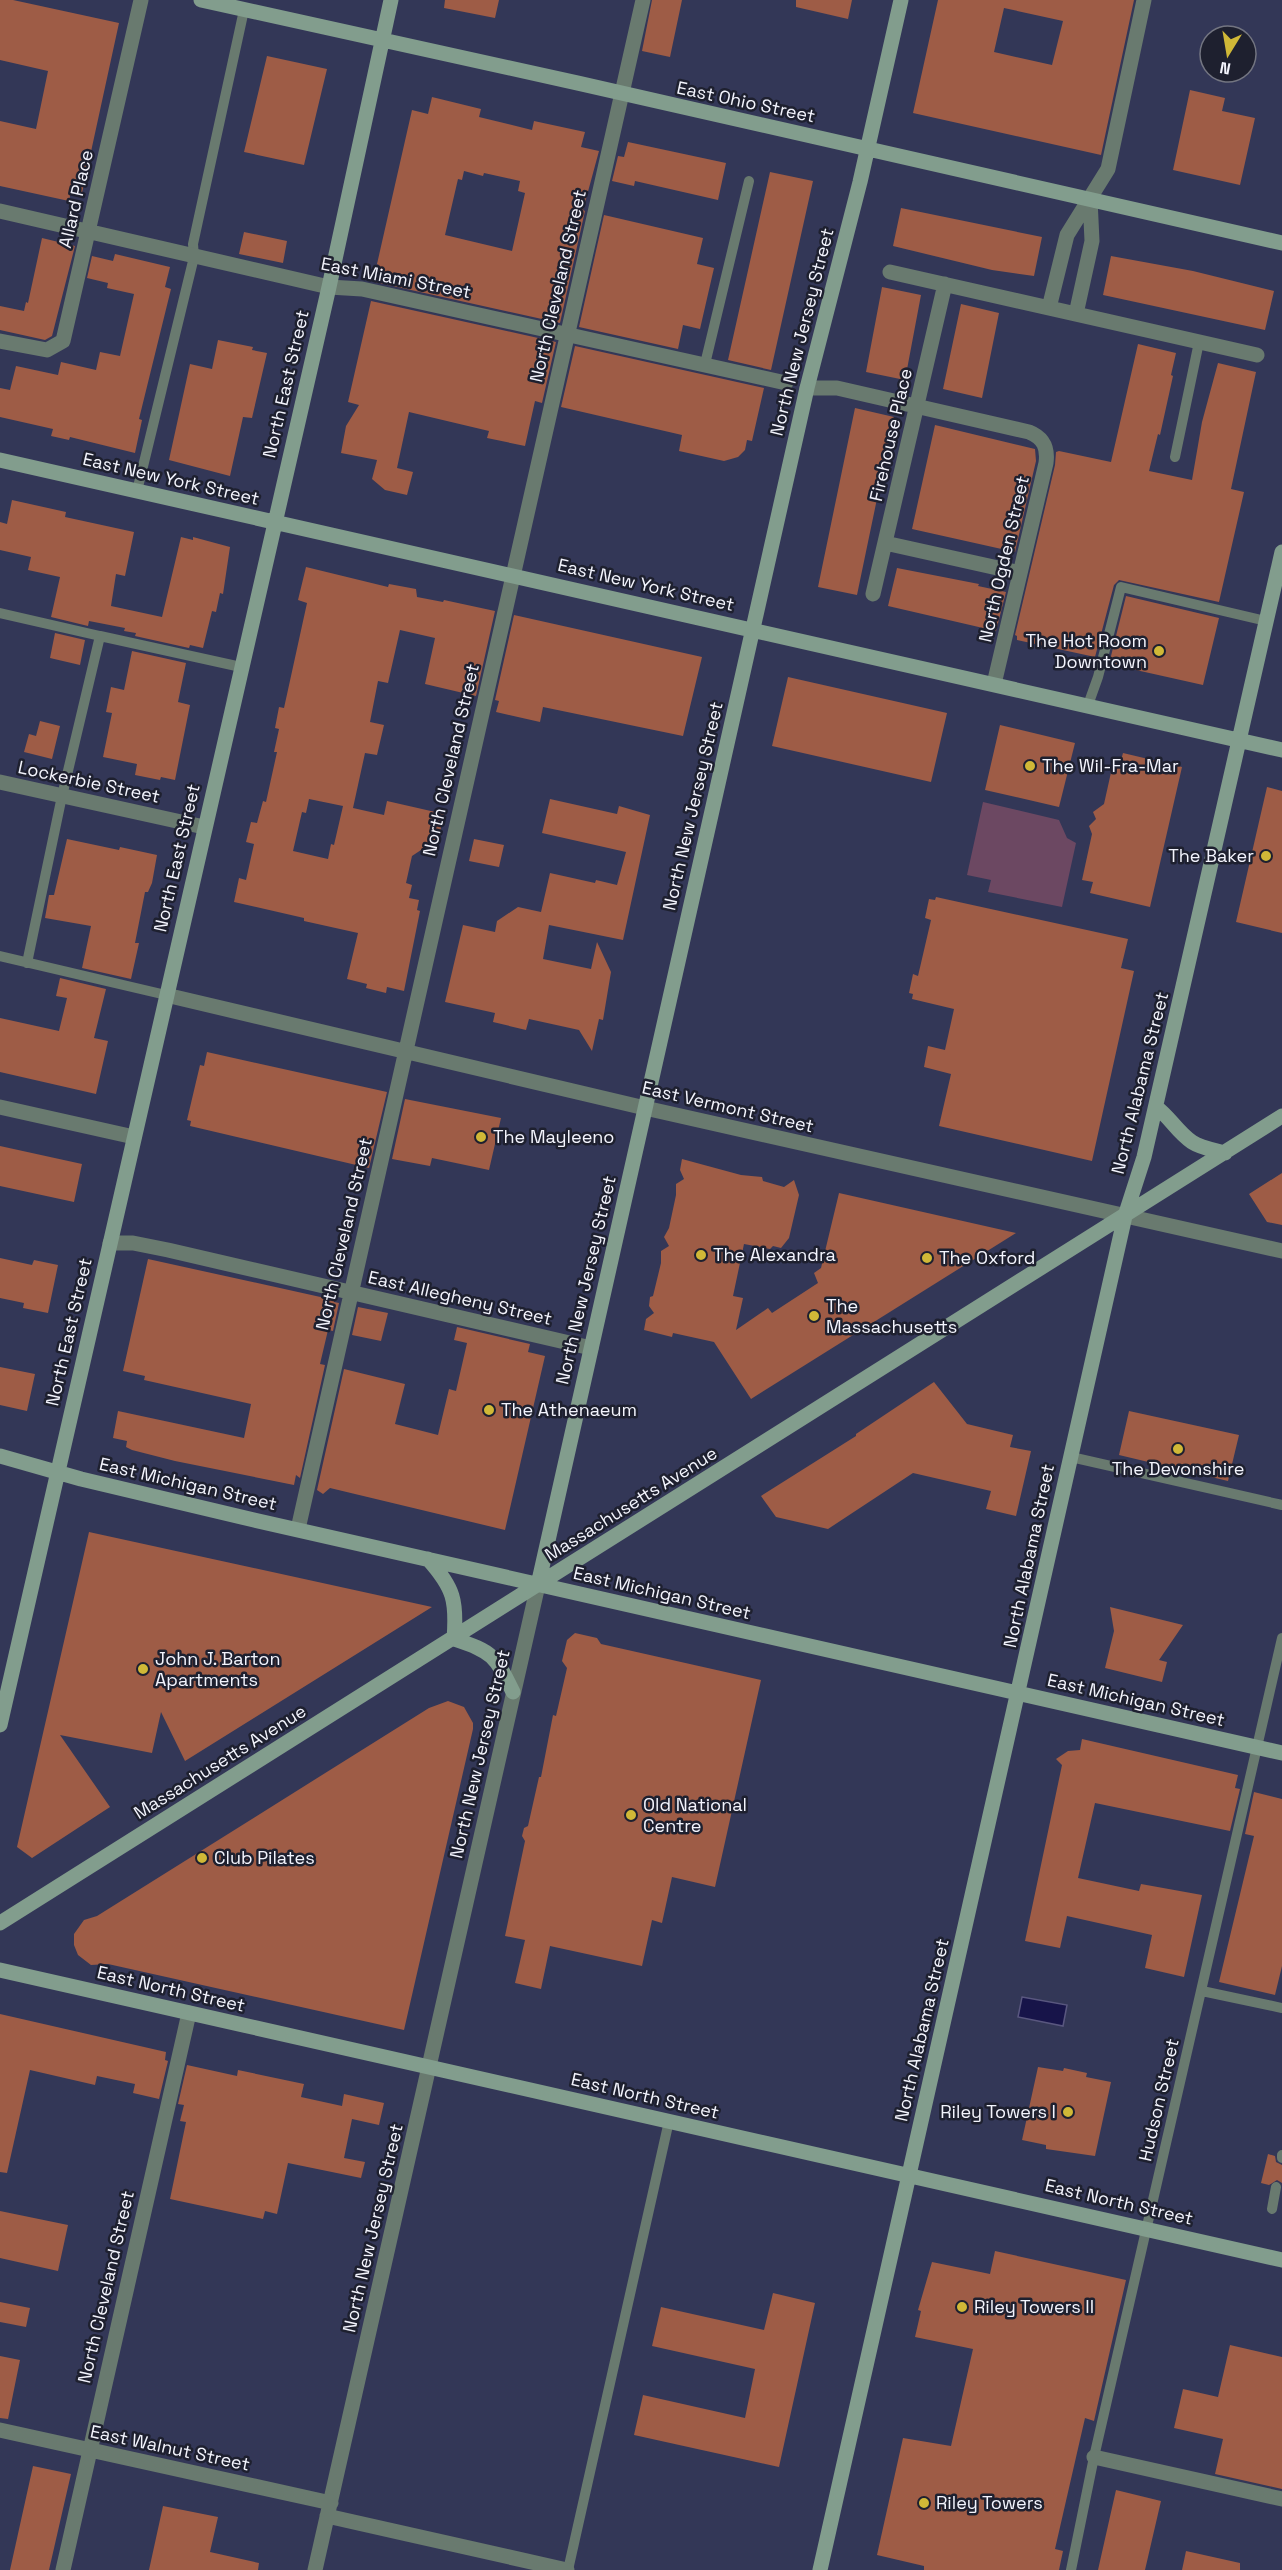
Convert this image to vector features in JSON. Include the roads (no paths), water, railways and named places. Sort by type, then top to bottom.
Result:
[{"type":"main road","name":"East Ohio Street","points":[[201,0],[1282,243]]},
{"type":"main road","name":"North East Street","points":[[0,1725],[329,287],[391,0]]},
{"type":"main road","name":"North New Jersey Street","points":[[538,1585],[807,388],[867,148],[901,0]]},
{"type":"main road","name":"East New York Street","points":[[0,460],[1282,750]]},
{"type":"main road","name":"North Alabama Street","points":[[820,2570],[1125,1216],[1144,1157],[1156,1107],[1282,552]]},
{"type":"main road","points":[[1156,1107],[1170,1117],[1182,1134],[1193,1143],[1225,1153]]},
{"type":"main road","name":"Massachusetts Avenue","points":[[0,1923],[1282,1116]]},
{"type":"main road","name":"East Michigan Street","points":[[0,1456],[58,1472],[538,1585],[1282,1753]]},
{"type":"main road","points":[[428,1559],[440,1572],[455,1598],[454,1639],[472,1644],[491,1654],[513,1692]]},
{"type":"main road","name":"East North Street","points":[[0,1970],[1282,2259]]},
{"type":"street","name":"Allard Place","points":[[0,341],[47,350],[63,341],[141,0]]},
{"type":"street","name":"North Cleveland Street","points":[[298,1529],[643,0]]},
{"type":"street","points":[[1049,308],[1066,235],[1108,169],[1144,0]]},
{"type":"street","points":[[1076,314],[1092,241],[1090,199]]},
{"type":"street","name":"East Miami Street","points":[[0,211],[329,287],[362,289],[786,383]]},
{"type":"street","points":[[890,272],[1257,355]]},
{"type":"street","name":"Firehouse Place","points":[[873,594],[945,284]]},
{"type":"street","points":[[807,388],[837,388],[918,407]]},
{"type":"street","name":"North Ogden Street","points":[[918,407],[1029,432],[1041,438],[1044,443],[1046,463],[994,684]]},
{"type":"street","points":[[885,543],[1020,573]]},
{"type":"street","name":"Lockerbie Street","points":[[0,782],[204,827]]},
{"type":"street","name":"East Vermont Street","points":[[166,995],[405,1053],[1282,1251]]},
{"type":"street","points":[[0,1107],[134,1137]]},
{"type":"street","name":"East Allegheny Street","points":[[110,1243],[133,1243],[168,1250],[591,1348]]},
{"type":"street","name":"North New Jersey Street","points":[[315,2570],[538,1585]]},
{"type":"street","name":"North Cleveland Street","points":[[63,2570],[189,2013]]},
{"type":"street","name":"East Walnut Street","points":[[0,2430],[329,2509],[567,2570]]},
{"type":"street","points":[[1094,2457],[1282,2499]]},
{"type":"lane","points":[[137,491],[194,257],[193,244],[244,10]]},
{"type":"lane","points":[[705,364],[749,181]]},
{"type":"lane","points":[[1175,457],[1199,342]]},
{"type":"lane","points":[[1088,705],[1098,677],[1120,587],[1266,621]]},
{"type":"lane","points":[[0,613],[241,667]]},
{"type":"lane","points":[[27,963],[62,796],[100,636]]},
{"type":"lane","points":[[0,957],[166,995]]},
{"type":"lane","points":[[1071,1456],[1282,1505]]},
{"type":"lane","name":"Hudson Street","points":[[1071,2570],[1094,2457],[1282,1638]]},
{"type":"lane","points":[[1202,1991],[1282,2008]]},
{"type":"lane","points":[[567,2570],[669,2121]]},
{"type":"lane","points":[[1272,2209],[1276,2187]]},
{"type":"place","name":"The Hot Room Downtown","points":[[1159,651]]},
{"type":"place","name":"The Wil-Fra-Mar","points":[[1030,766]]},
{"type":"place","name":"The Baker","points":[[1266,856]]},
{"type":"place","name":"The Mayleeno","points":[[481,1137]]},
{"type":"place","name":"The Alexandra","points":[[701,1255]]},
{"type":"place","name":"The Oxford","points":[[927,1258]]},
{"type":"place","name":"The Massachusetts","points":[[814,1316]]},
{"type":"place","name":"The Athenaeum","points":[[489,1410]]},
{"type":"place","name":"The Devonshire","points":[[1178,1449]]},
{"type":"place","name":"John J. Barton Apartments","points":[[143,1669]]},
{"type":"place","name":"Old National Centre","points":[[631,1815]]},
{"type":"place","name":"Club Pilates","points":[[202,1858]]},
{"type":"place","name":"Riley Towers I","points":[[1068,2112]]},
{"type":"place","name":"Riley Towers II","points":[[962,2307]]},
{"type":"place","name":"Riley Towers","points":[[924,2503]]}]
